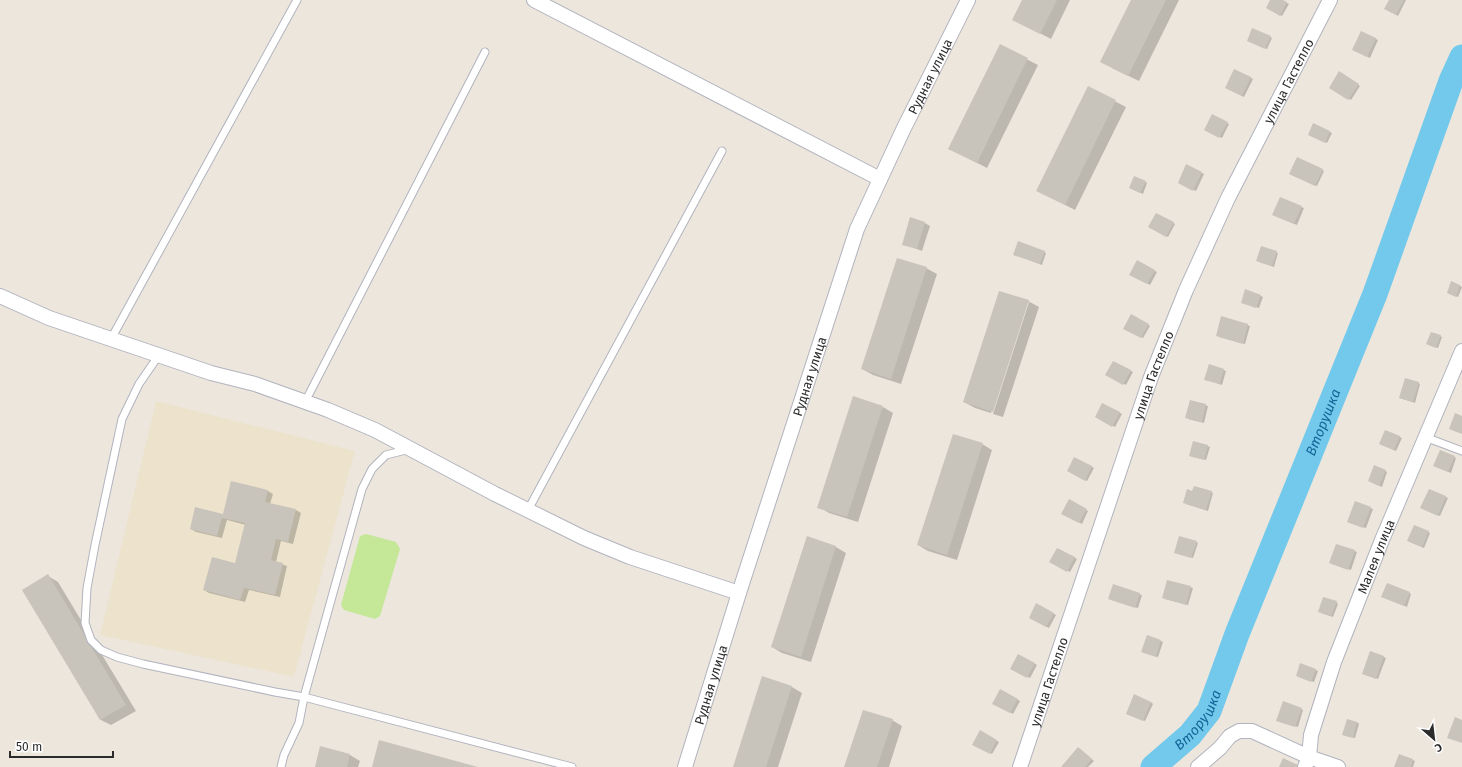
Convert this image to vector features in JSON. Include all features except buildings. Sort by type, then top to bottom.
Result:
[{"type":"street","points":[[534,0],[880,179]]},
{"type":"street","name":"Рудная улица","points":[[685,767],[739,593],[857,229],[903,130],[968,0]]},
{"type":"street","name":"улица Гастелло","points":[[1020,767],[1151,377],[1186,290],[1228,198],[1330,0]]},
{"type":"street","points":[[0,296],[49,318],[211,372],[255,384],[375,430],[584,538],[630,557],[739,593]]},
{"type":"street","name":"Малея улица","points":[[1307,762],[1311,735],[1334,662],[1382,540],[1462,351]]},
{"type":"street","points":[[1198,767],[1220,748],[1230,736],[1238,731],[1252,731],[1307,762],[1338,767]]},
{"type":"lane","points":[[111,339],[297,0]]},
{"type":"lane","points":[[305,402],[485,52]]},
{"type":"lane","points":[[528,510],[722,151]]},
{"type":"lane","points":[[159,355],[139,384],[122,419],[96,538],[87,588],[85,623],[90,640],[101,650],[117,657],[143,664],[304,697],[572,767]]},
{"type":"lane","points":[[1425,437],[1462,451]]},
{"type":"lane","points":[[281,767],[284,755],[299,723],[304,697],[362,489],[372,469],[386,455],[410,449]]},
{"type":"shaded area","points":[[156,401],[355,451],[294,677],[100,635]]},
{"type":"green space","points":[[366,534],[396,542],[400,549],[380,616],[375,619],[344,610],[341,605],[360,536]]},
{"type":"waterway","name":"Вторушка","points":[[1153,767],[1190,735],[1209,711],[1237,634],[1375,294],[1451,81],[1462,57]]}]
